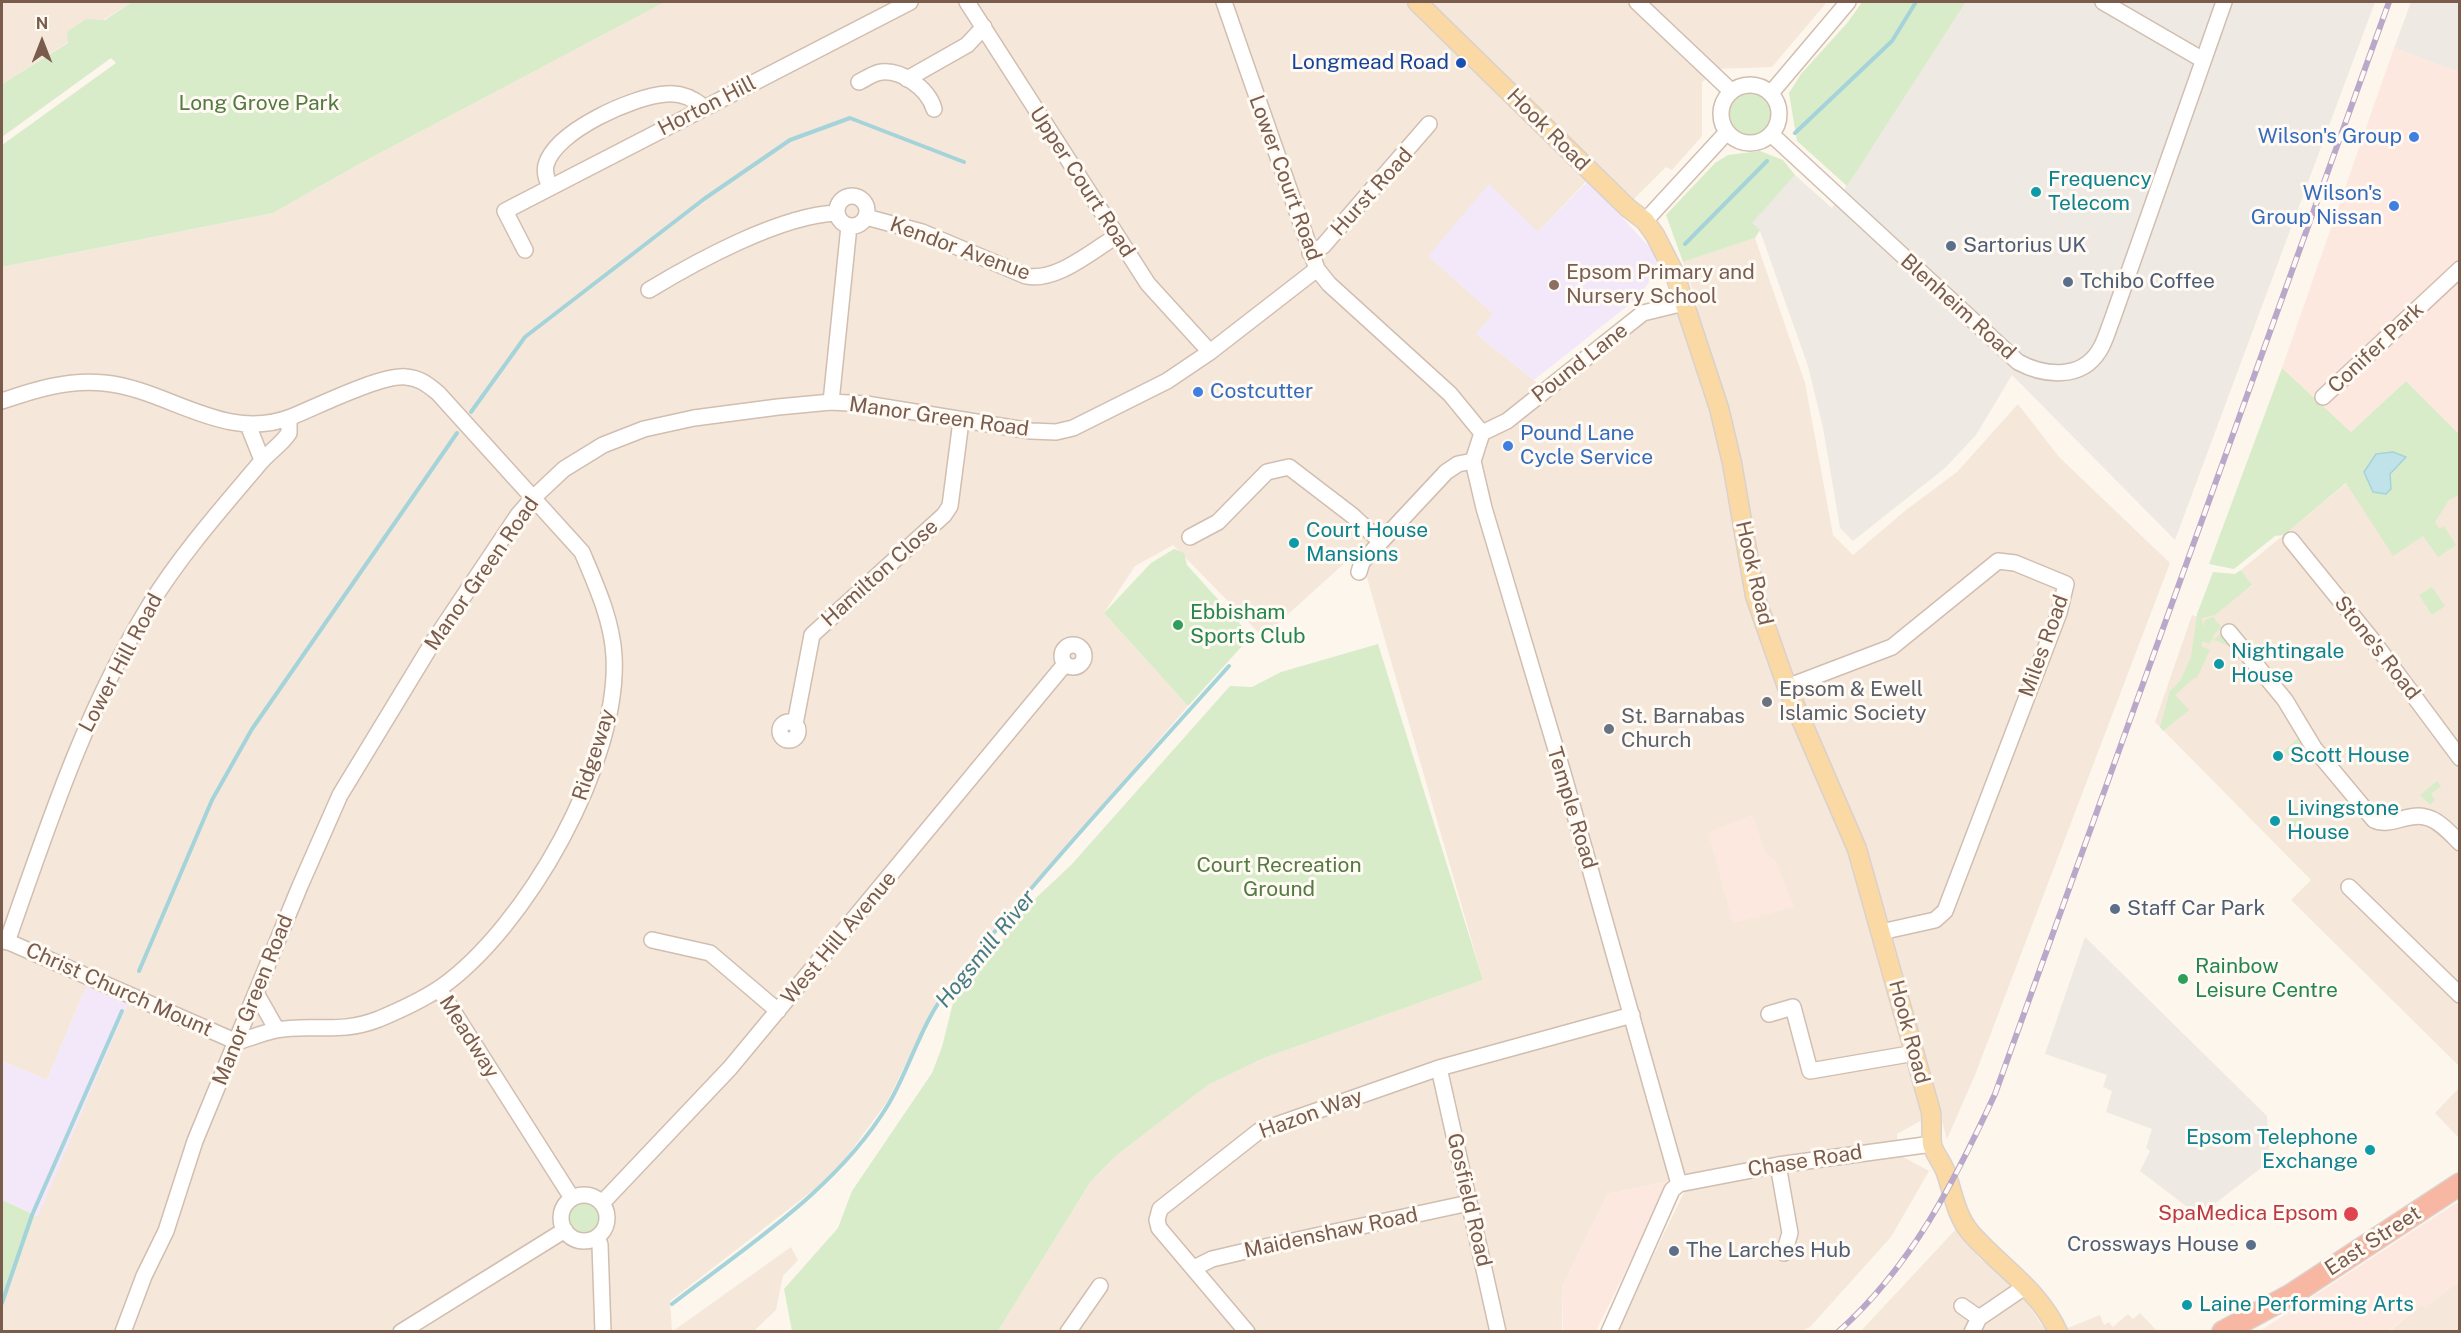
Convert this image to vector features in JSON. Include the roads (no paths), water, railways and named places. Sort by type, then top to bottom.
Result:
[{"type":"highway","name":"East Street","points":[[2223,1332],[2291,1294],[2460,1184]]},
{"type":"main road","name":"Hook Road","points":[[1417,2],[1628,208],[1645,221],[1664,248],[1719,408],[1732,463],[1755,597],[1787,687],[1857,849],[1931,1112],[1932,1144],[1946,1172],[1954,1201],[1969,1230],[2026,1286],[2048,1312],[2058,1332]]},
{"type":"street","name":"Horton Hill","points":[[525,250],[505,212],[910,2]]},
{"type":"street","name":"Upper Court Road","points":[[967,2],[1148,284],[1210,352]]},
{"type":"street","name":"Lower Court Road","points":[[1224,2],[1317,269],[1329,284],[1450,394],[1482,433]]},
{"type":"street","points":[[1637,2],[1731,92]]},
{"type":"street","points":[[1771,93],[1848,2]]},
{"type":"street","points":[[2103,2],[2203,60]]},
{"type":"street","name":"Blenheim Road","points":[[1772,134],[2018,362],[2038,371],[2061,374],[2073,371],[2099,352],[2224,2]]},
{"type":"street","points":[[907,79],[967,45],[984,27]]},
{"type":"street","points":[[859,81],[877,73],[907,79],[927,93],[933,109]]},
{"type":"street","points":[[1754,85],[1771,93],[1779,111],[1778,121],[1772,134],[1754,143],[1736,140],[1727,132],[1722,123],[1721,110],[1731,92],[1740,86],[1754,85]]},
{"type":"street","points":[[550,187],[546,177],[546,166],[552,153],[564,140],[620,106],[668,93],[694,99],[704,107]]},
{"type":"street","name":"Hurst Road","points":[[1310,254],[1323,246],[1429,124]]},
{"type":"street","points":[[1645,221],[1727,132]]},
{"type":"street","name":"Kendor Avenue","points":[[837,213],[838,205],[845,198],[855,195],[862,201],[866,209],[866,217],[857,225],[849,226]]},
{"type":"street","points":[[649,290],[712,254],[738,243],[813,215],[837,213],[840,222],[849,226],[831,402]]},
{"type":"street","name":"Kendor Avenue","points":[[866,217],[921,232],[1036,278],[1057,271],[1117,236]]},
{"type":"street","name":"Manor Green Road","points":[[123,1332],[144,1276],[166,1231],[195,1141],[325,827],[355,768],[433,642],[518,515],[564,469],[603,445],[644,429],[694,418],[831,402],[866,404],[1031,431],[1056,432],[1072,428],[1167,381],[1210,352],[1317,269]]},
{"type":"street","name":"Conifer Park","points":[[2323,397],[2460,269]]},
{"type":"street","name":"Pound Lane","points":[[1482,433],[1507,421],[1643,313],[1684,303]]},
{"type":"street","points":[[2,401],[51,386],[102,382],[147,392],[212,418],[248,425],[290,418],[373,385],[404,376],[422,380],[438,393],[532,499]]},
{"type":"street","name":"Lower Hill Road","points":[[4,940],[76,747],[114,668],[152,601],[193,545],[262,460],[289,433],[290,418]]},
{"type":"street","name":"Hamilton Close","points":[[795,724],[812,635],[944,515],[950,506],[961,421]]},
{"type":"street","points":[[248,425],[262,460]]},
{"type":"street","points":[[1359,572],[1362,562],[1446,472],[1458,464],[1473,461],[1482,433]]},
{"type":"street","name":"Temple Road","points":[[1473,461],[1515,618],[1632,1015],[1679,1184]]},
{"type":"street","points":[[1190,537],[1218,522],[1267,472],[1289,467],[1353,516],[1380,542]]},
{"type":"street","name":"Ridgeway","points":[[439,988],[475,957],[533,887],[592,774],[613,694],[614,655],[607,618],[595,583],[582,552],[532,499]]},
{"type":"street","name":"Stone's Road","points":[[2291,540],[2373,641],[2460,758]]},
{"type":"street","name":"Miles Road","points":[[1787,687],[1892,647],[1998,561],[2015,563],[2066,584],[2059,613],[1945,911],[1935,920],[1881,932]]},
{"type":"street","points":[[2229,632],[2285,700],[2320,755],[2377,822],[2413,816],[2425,817],[2457,834]]},
{"type":"street","name":"West Hill Avenue","points":[[602,1203],[720,1081],[1065,664]]},
{"type":"street","points":[[2349,887],[2460,995]]},
{"type":"street","name":"Christ Church Mount","points":[[4,940],[237,1042]]},
{"type":"street","points":[[652,940],[710,953],[778,1011]]},
{"type":"street","name":"Meadway","points":[[237,1042],[277,1030],[339,1029],[356,1026],[379,1018],[439,988],[572,1198]]},
{"type":"street","points":[[256,993],[277,1030]]},
{"type":"street","points":[[1769,1014],[1793,1007],[1810,1071],[1915,1053]]},
{"type":"street","name":"Hazon Way","points":[[1247,1332],[1159,1228],[1157,1220],[1160,1209],[1175,1196],[1259,1131],[1439,1068],[1632,1015]]},
{"type":"street","name":"Gosfield Road","points":[[1439,1068],[1498,1332]]},
{"type":"street","name":"Chase Road","points":[[1679,1184],[1778,1165],[1932,1144]]},
{"type":"street","points":[[1778,1165],[1790,1233],[1784,1253]]},
{"type":"street","points":[[1609,1332],[1672,1190],[1679,1184]]},
{"type":"street","points":[[584,1194],[602,1203],[607,1217],[606,1225],[597,1237],[576,1239],[565,1230],[562,1224],[563,1209],[572,1198],[584,1194]]},
{"type":"street","name":"Maidenshaw Road","points":[[1194,1268],[1212,1259],[1469,1203]]},
{"type":"street","points":[[401,1332],[565,1230]]},
{"type":"street","points":[[597,1237],[600,1245],[603,1332]]},
{"type":"street","points":[[1068,1332],[1100,1286]]},
{"type":"street","points":[[1962,1306],[1975,1325],[2026,1286]]},
{"type":"water","points":[[2393,452],[2406,457],[2390,474],[2391,489],[2386,494],[2373,492],[2364,472],[2376,454]]},
{"type":"waterway","name":"Hogsmill River","points":[[1795,133],[1892,41],[1916,2]]},
{"type":"waterway","points":[[471,412],[525,337],[704,199],[790,140],[850,118],[964,162]]},
{"type":"waterway","name":"Hogsmill River","points":[[1685,244],[1767,161]]},
{"type":"waterway","points":[[139,971],[212,800],[252,729],[457,433]]},
{"type":"waterway","name":"Hogsmill River","points":[[672,1304],[789,1214],[843,1163],[888,1105],[923,1031],[949,988],[1051,865],[1229,666]]},
{"type":"waterway","points":[[2,1303],[32,1215],[122,1011]]},
{"type":"railway","points":[[1838,1332],[1888,1279],[1929,1221],[1964,1159],[1995,1094],[2389,2]]},
{"type":"place","name":"Longmead Road","points":[[1461,63]]},
{"type":"place","name":"Wilson's Group","points":[[2414,137]]},
{"type":"place","name":"Frequency Telecom","points":[[2036,192]]},
{"type":"place","name":"Wilson's Group Nissan","points":[[2394,206]]},
{"type":"place","name":"Sartorius UK","points":[[1951,246]]},
{"type":"place","name":"Tchibo Coffee","points":[[2068,282]]},
{"type":"place","name":"Epsom Primary and Nursery School","points":[[1554,285]]},
{"type":"place","name":"Costcutter","points":[[1198,392]]},
{"type":"place","name":"Pound Lane Cycle Service","points":[[1508,446]]},
{"type":"place","name":"Court House Mansions","points":[[1294,543]]},
{"type":"place","name":"Ebbisham Sports Club","points":[[1178,625]]},
{"type":"place","name":"Nightingale House","points":[[2219,664]]},
{"type":"place","name":"Epsom & Ewell Islamic Society","points":[[1767,702]]},
{"type":"place","name":"St. Barnabas Church","points":[[1609,729]]},
{"type":"place","name":"Scott House","points":[[2278,756]]},
{"type":"place","name":"Livingstone House","points":[[2275,821]]},
{"type":"place","name":"Staff Car Park","points":[[2115,909]]},
{"type":"place","name":"Rainbow Leisure Centre","points":[[2183,979]]},
{"type":"place","name":"Epsom Telephone Exchange","points":[[2370,1150]]},
{"type":"place","name":"SpaMedica Epsom","points":[[2351,1214]]},
{"type":"place","name":"Crossways House","points":[[2251,1245]]},
{"type":"place","name":"The Larches Hub","points":[[1674,1251]]},
{"type":"place","name":"Laine Performing Arts","points":[[2187,1305]]},
{"type":"park label","name":"Long Grove Park","points":[[259,104]]},
{"type":"park label","name":"Court Recreation Ground","points":[[1279,878]]}]
